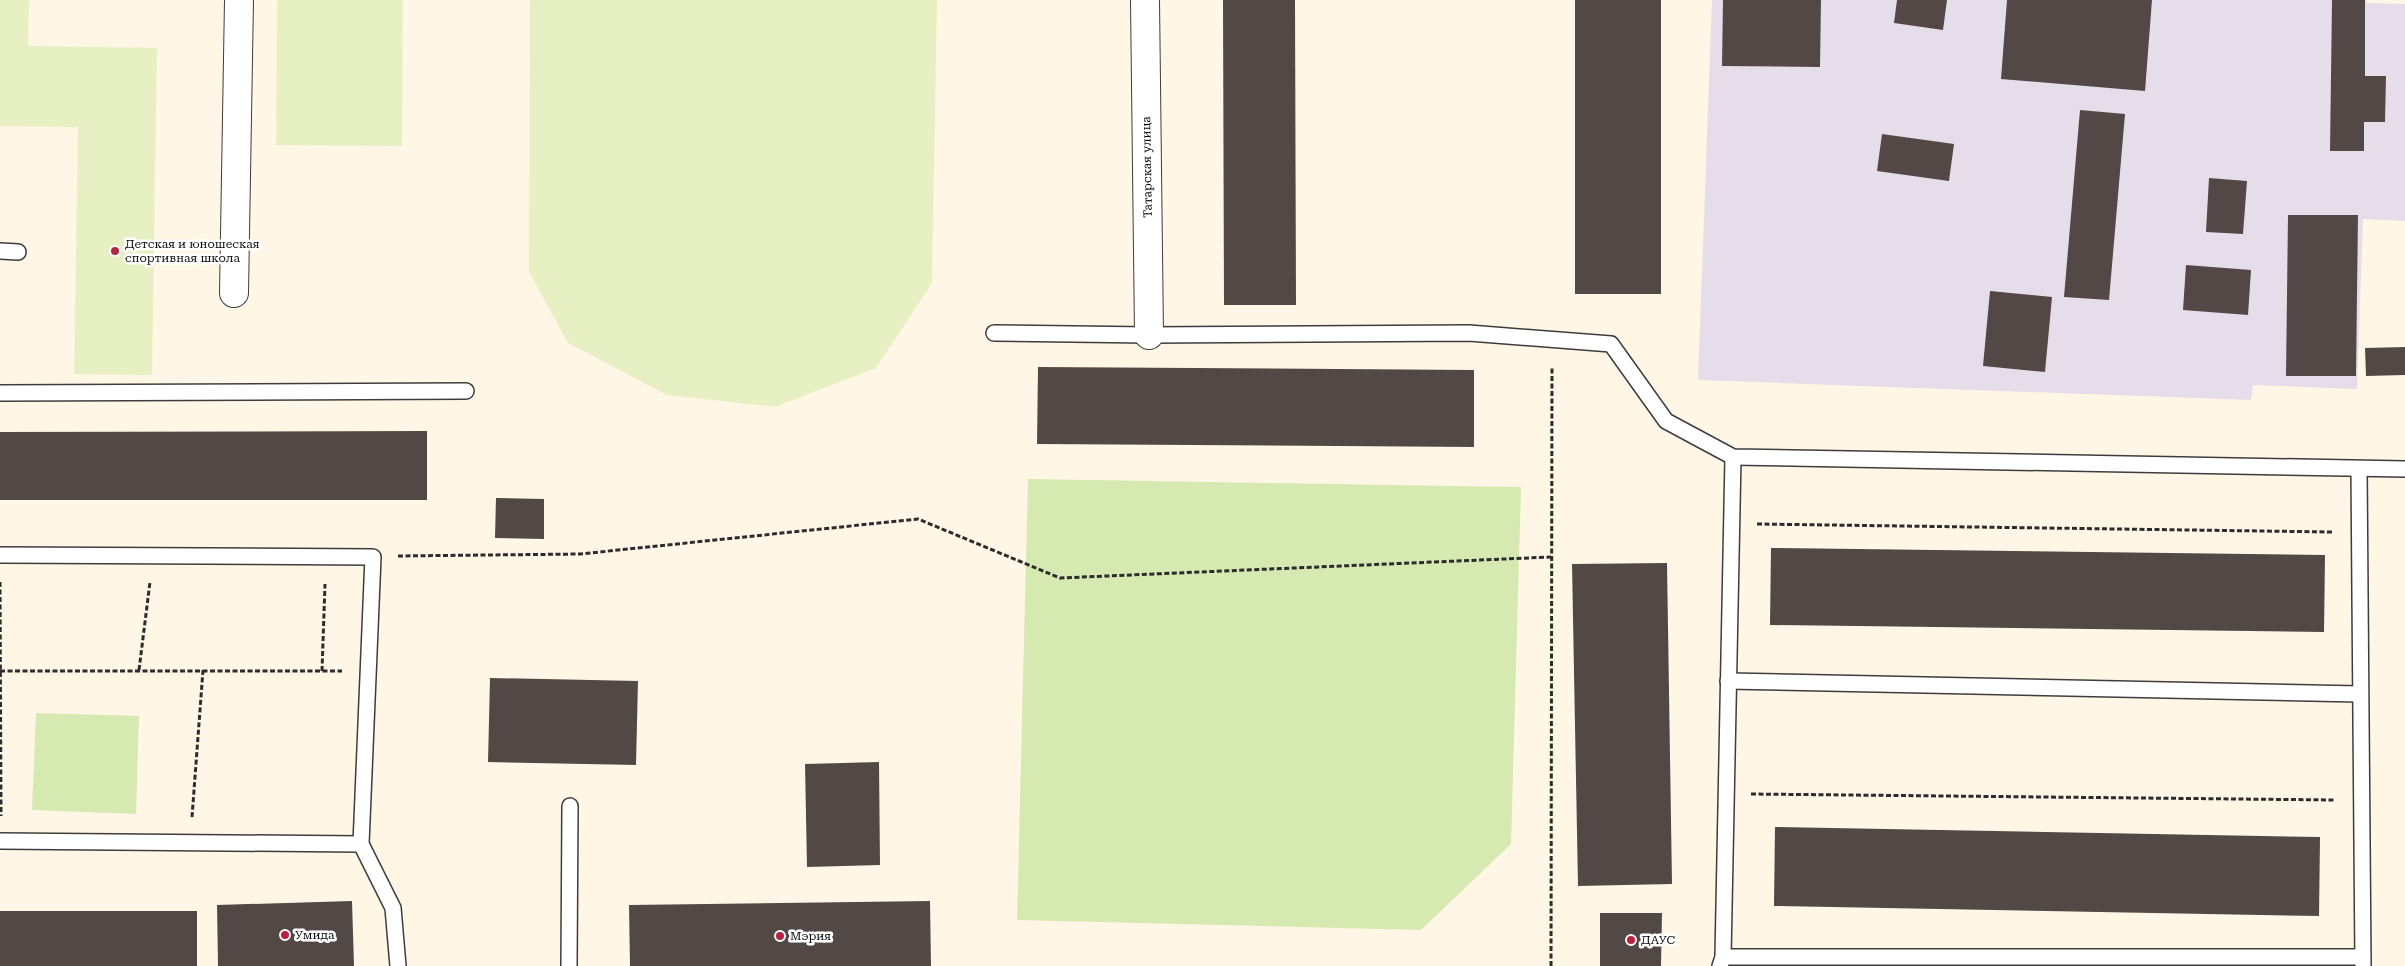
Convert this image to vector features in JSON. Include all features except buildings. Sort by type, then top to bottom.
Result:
[{"type":"street","points":[[234,293],[239,0]]},
{"type":"street","name":"Татарская улица","points":[[1145,0],[1149,335]]},
{"type":"lane","points":[[0,251],[18,252]]},
{"type":"lane","points":[[994,333],[1149,335],[1470,333],[1611,344],[1666,421],[1732,457],[2405,469]]},
{"type":"lane","points":[[0,393],[466,391]]},
{"type":"lane","points":[[1732,457],[1721,962],[2362,962],[2359,468]]},
{"type":"lane","points":[[0,555],[373,557],[361,844],[393,908],[398,966]]},
{"type":"lane","points":[[1728,681],[2360,694]]},
{"type":"lane","points":[[569,966],[570,806]]},
{"type":"lane","points":[[0,841],[361,844]]},
{"type":"path","points":[[1551,966],[1552,339]]},
{"type":"path","points":[[373,557],[580,554],[918,519],[1060,578],[1551,557]]},
{"type":"path","points":[[1731,524],[2359,533]]},
{"type":"path","points":[[0,555],[0,841]]},
{"type":"path","points":[[139,670],[153,556]]},
{"type":"path","points":[[322,670],[325,557]]},
{"type":"path","points":[[190,843],[203,670]]},
{"type":"path","points":[[0,671],[368,670]]},
{"type":"path","points":[[1726,793],[2361,800]]},
{"type":"shaded area","points":[[1712,0],[2366,0],[2367,3],[2405,4],[2405,221],[2363,219],[2357,389],[2253,385],[2251,400],[1698,380]]},
{"type":"green space","name":"Детская и юношеская спортивная школа","points":[[0,0],[29,0],[28,46],[157,48],[152,375],[74,374],[78,127],[0,126]]},
{"type":"green space","points":[[277,0],[403,0],[402,146],[276,145]]},
{"type":"green space","points":[[530,0],[937,0],[932,283],[876,368],[775,407],[667,395],[568,343],[529,272]]},
{"type":"green space","points":[[1028,479],[1521,487],[1511,844],[1421,930],[1017,920]]},
{"type":"green space","points":[[36,713],[139,716],[136,814],[32,810]]},
{"type":"place","name":"Детская и юношеская спортивная школа","points":[[115,251]]},
{"type":"place","name":"Умида","points":[[285,935]]},
{"type":"place","name":"Мэрия","points":[[780,936]]},
{"type":"place","name":"ДАУС","points":[[1631,940]]}]
